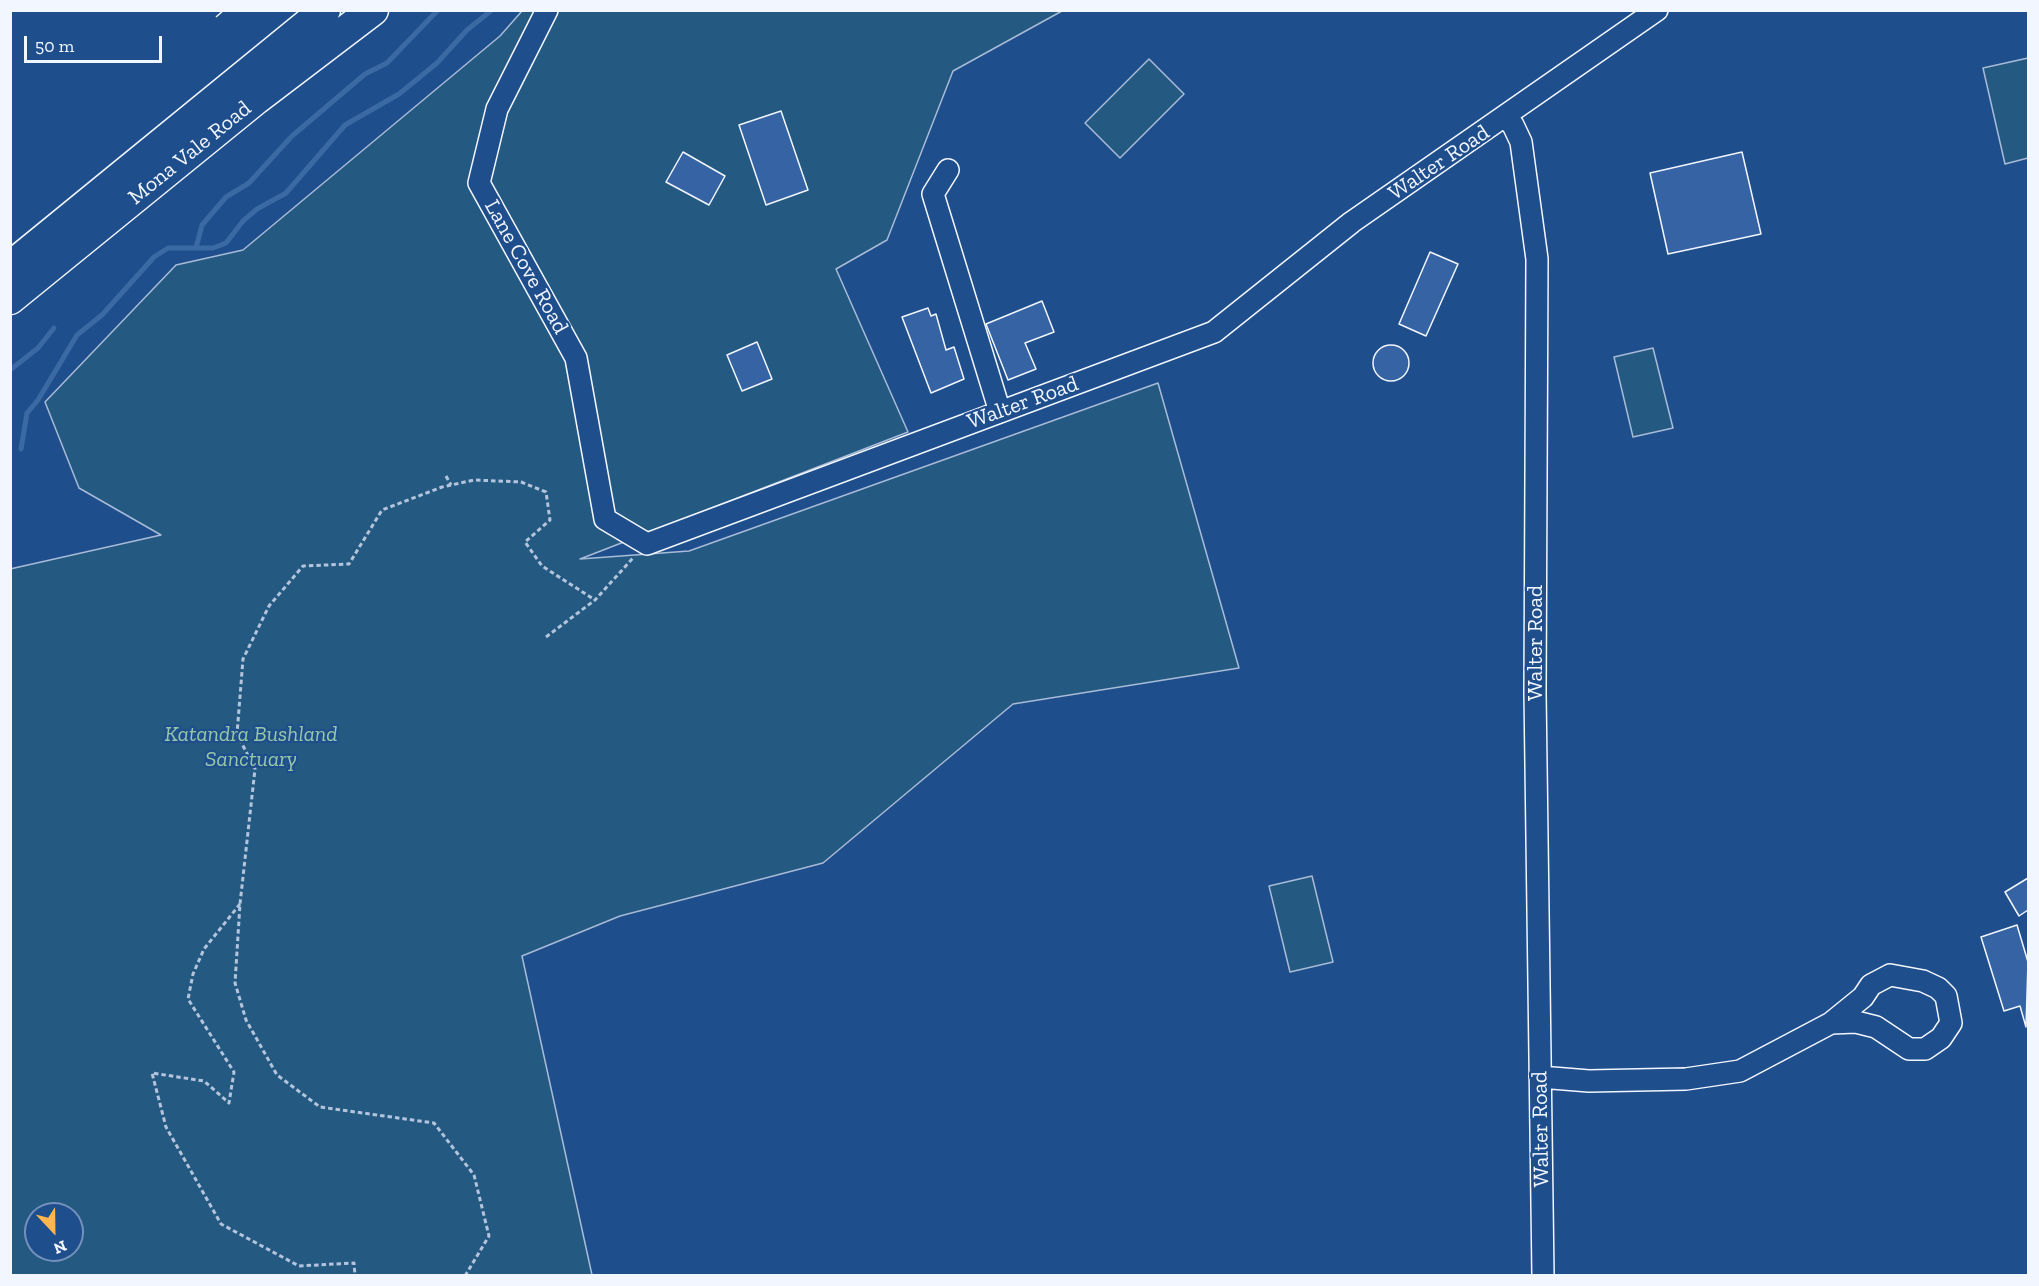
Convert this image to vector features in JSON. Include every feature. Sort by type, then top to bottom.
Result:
[{"type":"highway","name":"Mona Vale Road","points":[[10,267],[325,10]]},
{"type":"highway","name":"Mona Vale Road","points":[[10,299],[256,99],[373,10]]},
{"type":"street","name":"Lane Cove Road","points":[[547,10],[497,109],[479,183],[576,358],[605,519],[647,544]]},
{"type":"street","points":[[1505,117],[1657,10]]},
{"type":"street","name":"Walter Road","points":[[647,544],[1214,333],[1352,222],[1505,117],[1513,125],[1521,142],[1537,259],[1535,692],[1543,1275]]},
{"type":"street","points":[[948,170],[933,194],[1000,412]]},
{"type":"street","points":[[1540,1077],[1589,1081],[1686,1079],[1740,1071],[1831,1023],[1863,997],[1871,985],[1890,975],[1923,981],[1938,988],[1946,996],[1952,1023],[1941,1038],[1925,1049],[1909,1049],[1876,1027],[1856,1023],[1831,1023]]},
{"type":"path","points":[[446,476],[451,485]]},
{"type":"path","points":[[465,1275],[489,1236],[474,1174],[434,1123],[320,1107],[277,1075],[246,1020],[235,983],[240,904],[255,769],[237,734],[243,659],[269,606],[303,566],[349,564],[382,510],[451,485],[474,480],[521,482],[546,492],[550,520],[525,542],[542,566],[595,600]]},
{"type":"path","points":[[546,637],[595,600],[647,544]]},
{"type":"path","points":[[240,904],[204,949],[193,974],[188,999],[234,1072],[229,1103],[204,1081],[152,1073],[166,1127],[221,1224],[299,1266],[354,1263],[355,1275]]},
{"type":"green space","name":"Katandra Bushland Sanctuary","points":[[522,11],[1062,11],[953,71],[887,240],[836,269],[908,432],[580,559],[689,551],[1158,383],[1239,668],[1013,704],[823,863],[620,916],[522,956],[592,1275],[11,1275],[10,569],[161,535],[79,488],[45,402],[176,265],[243,250],[500,36]]},
{"type":"green space","points":[[2028,58],[2028,158],[2005,164],[1983,68]]},
{"type":"green space","points":[[1149,59],[1184,94],[1120,158],[1085,123]]},
{"type":"green space","points":[[1653,348],[1673,428],[1633,437],[1614,357]]},
{"type":"green space","points":[[1312,876],[1333,962],[1290,972],[1269,886]]},
{"type":"building","points":[[781,111],[808,190],[766,205],[739,125]]},
{"type":"building","points":[[683,152],[725,176],[709,205],[666,182]]},
{"type":"building","points":[[1742,152],[1761,234],[1668,254],[1650,173]]},
{"type":"building","points":[[1430,252],[1458,264],[1426,336],[1399,324]]},
{"type":"building","points":[[1042,301],[1054,332],[1025,343],[1036,369],[1008,380],[986,324]]},
{"type":"building","points":[[928,308],[931,316],[936,314],[946,350],[954,347],[964,379],[931,393],[902,317]]},
{"type":"building","points":[[757,342],[772,379],[742,391],[727,355]]},
{"type":"building","points":[[1391,345],[1404,350],[1409,363],[1404,376],[1391,381],[1378,376],[1373,363],[1378,350]]},
{"type":"building","points":[[2028,878],[2028,910],[2019,916],[2005,892]]},
{"type":"building","points":[[2017,925],[2028,962],[2026,1027],[2020,1006],[2004,1011],[1981,937]]},
{"type":"waterway","points":[[21,449],[27,413],[38,400],[77,335],[102,315],[154,257],[168,248],[196,248],[202,225],[226,197],[249,183],[292,136],[365,74],[387,63],[438,10]]},
{"type":"waterway","points":[[196,248],[213,248],[226,243],[243,221],[257,209],[286,193],[345,125],[399,94],[437,63],[467,30],[492,10]]},
{"type":"waterway","points":[[10,370],[38,348],[54,328]]},
{"type":"fence","points":[[216,17],[224,10]]}]
